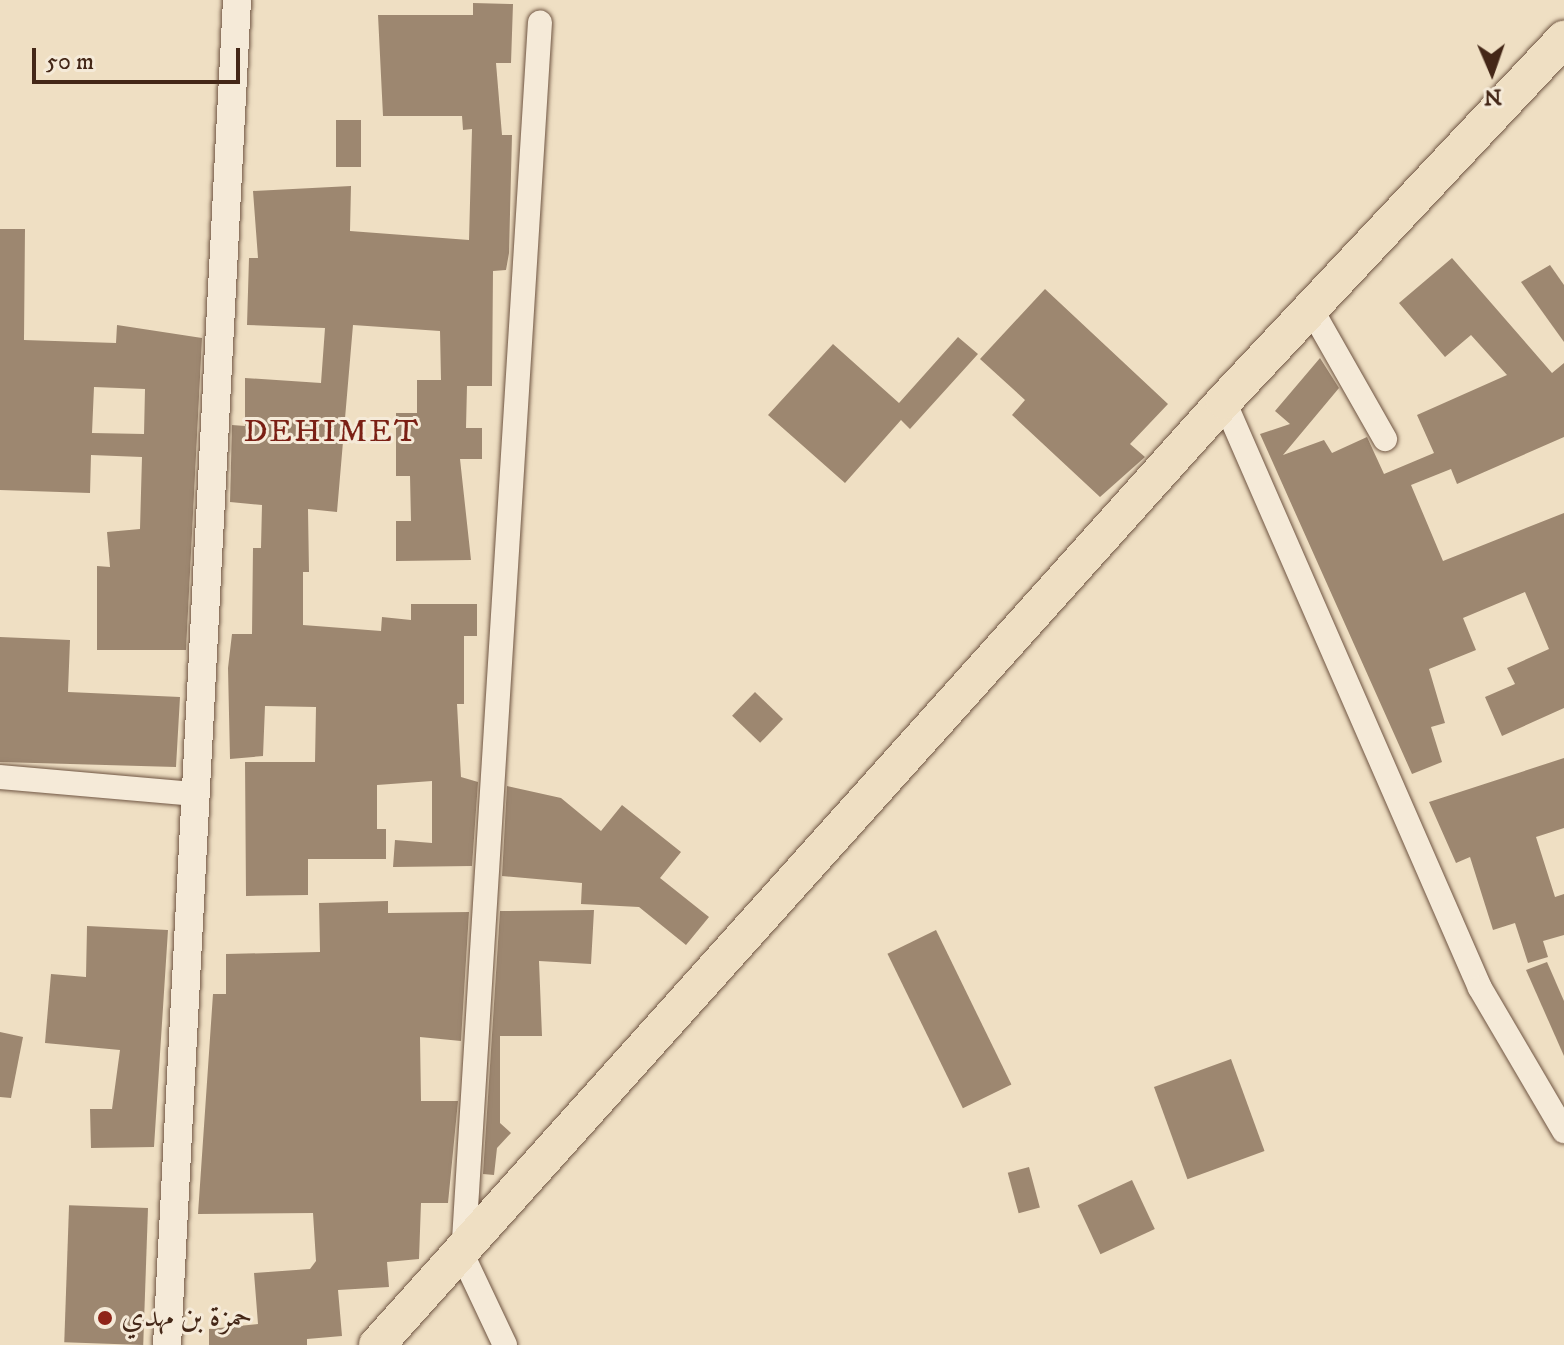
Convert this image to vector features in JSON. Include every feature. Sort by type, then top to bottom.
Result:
[{"type":"main road","points":[[377,1345],[463,1256],[1224,401],[1564,39]]},
{"type":"street","points":[[167,1345],[237,0]]},
{"type":"street","points":[[505,1345],[463,1256],[540,22]]},
{"type":"street","points":[[1310,307],[1385,439]]},
{"type":"street","points":[[1224,401],[1480,988],[1564,1131]]},
{"type":"street","points":[[0,777],[195,794]]},
{"type":"building","points":[[473,3],[513,4],[511,63],[496,63],[502,135],[512,135],[509,253],[506,270],[493,271],[492,386],[467,386],[466,428],[482,428],[482,459],[460,459],[471,560],[396,561],[396,521],[411,521],[410,476],[396,476],[396,413],[417,413],[417,380],[441,380],[440,331],[353,325],[337,512],[308,509],[309,572],[303,572],[303,625],[381,631],[382,617],[411,620],[411,604],[477,604],[477,636],[464,636],[464,704],[457,704],[461,777],[478,782],[472,866],[393,867],[395,840],[432,843],[432,781],[377,785],[377,829],[386,829],[386,859],[308,859],[308,895],[246,896],[245,762],[315,762],[316,707],[265,706],[263,756],[230,759],[228,668],[232,634],[252,634],[253,548],[261,548],[262,505],[230,502],[232,425],[245,426],[245,378],[321,383],[325,328],[247,325],[249,258],[258,258],[253,191],[351,186],[350,231],[469,240],[472,129],[463,130],[462,116],[383,116],[378,15],[473,15]]},
{"type":"building","points":[[336,120],[361,120],[361,167],[336,167]]},
{"type":"building","points":[[0,229],[25,229],[24,340],[116,343],[117,325],[202,338],[186,650],[97,650],[97,566],[110,567],[107,532],[140,529],[142,457],[91,455],[90,493],[0,490]],"holes":[[[94,387],[145,389],[144,434],[92,433]]]},
{"type":"building","points":[[1452,258],[1552,373],[1564,363],[1564,437],[1457,484],[1451,469],[1411,485],[1443,561],[1564,513],[1564,708],[1502,736],[1485,697],[1515,684],[1507,668],[1549,649],[1525,592],[1463,618],[1476,650],[1429,669],[1445,723],[1431,727],[1442,762],[1412,774],[1260,434],[1290,424],[1275,411],[1320,358],[1339,388],[1283,455],[1324,440],[1332,453],[1367,437],[1384,474],[1434,453],[1417,415],[1507,375],[1471,335],[1445,357],[1399,303]]},
{"type":"building","points":[[1550,265],[1564,285],[1564,342],[1521,282]]},
{"type":"building","points":[[1045,289],[1168,404],[1130,444],[1145,457],[1100,497],[1012,415],[1025,400],[980,359]]},
{"type":"building","points":[[958,337],[978,354],[910,429],[901,420],[845,483],[768,415],[833,344],[899,403]]},
{"type":"building","points":[[0,637],[70,640],[68,692],[180,697],[176,767],[0,762]]},
{"type":"building","points":[[755,692],[783,719],[760,743],[732,716]]},
{"type":"building","points":[[1564,758],[1564,828],[1536,837],[1555,897],[1564,894],[1564,935],[1543,941],[1548,957],[1528,963],[1515,923],[1493,930],[1470,857],[1456,863],[1429,802]]},
{"type":"building","points":[[507,786],[561,798],[601,831],[622,805],[681,852],[660,878],[709,917],[686,945],[639,907],[581,904],[582,883],[502,876]]},
{"type":"building","points":[[388,901],[388,913],[469,912],[461,1041],[420,1037],[421,1101],[458,1101],[448,1203],[421,1203],[419,1259],[387,1262],[389,1287],[338,1290],[342,1336],[307,1339],[307,1345],[209,1345],[209,1329],[258,1324],[254,1273],[310,1269],[316,1261],[313,1213],[198,1214],[213,994],[226,994],[226,954],[320,952],[319,903]]},
{"type":"building","points":[[594,910],[591,964],[539,961],[542,1036],[500,1036],[500,1123],[511,1133],[497,1148],[494,1175],[483,1174],[500,911]]},
{"type":"building","points":[[87,926],[168,930],[154,1147],[91,1148],[90,1109],[112,1109],[120,1050],[45,1043],[51,974],[86,977]]},
{"type":"building","points":[[936,930],[1011,1085],[963,1108],[887,954]]},
{"type":"building","points":[[1547,962],[1564,1001],[1564,1056],[1526,970]]},
{"type":"building","points":[[0,1032],[23,1037],[11,1098],[0,1097]]},
{"type":"building","points":[[1231,1059],[1265,1151],[1187,1179],[1154,1087]]},
{"type":"building","points":[[1029,1167],[1040,1208],[1019,1213],[1008,1173]]},
{"type":"building","points":[[1132,1180],[1155,1229],[1100,1254],[1078,1205]]},
{"type":"building","points":[[69,1205],[148,1208],[143,1345],[64,1342]]},
{"type":"place","name":"حمزة بن مهدي","points":[[105,1318]]},
{"type":"district","name":"DEHIMET","points":[[332,432]]}]
